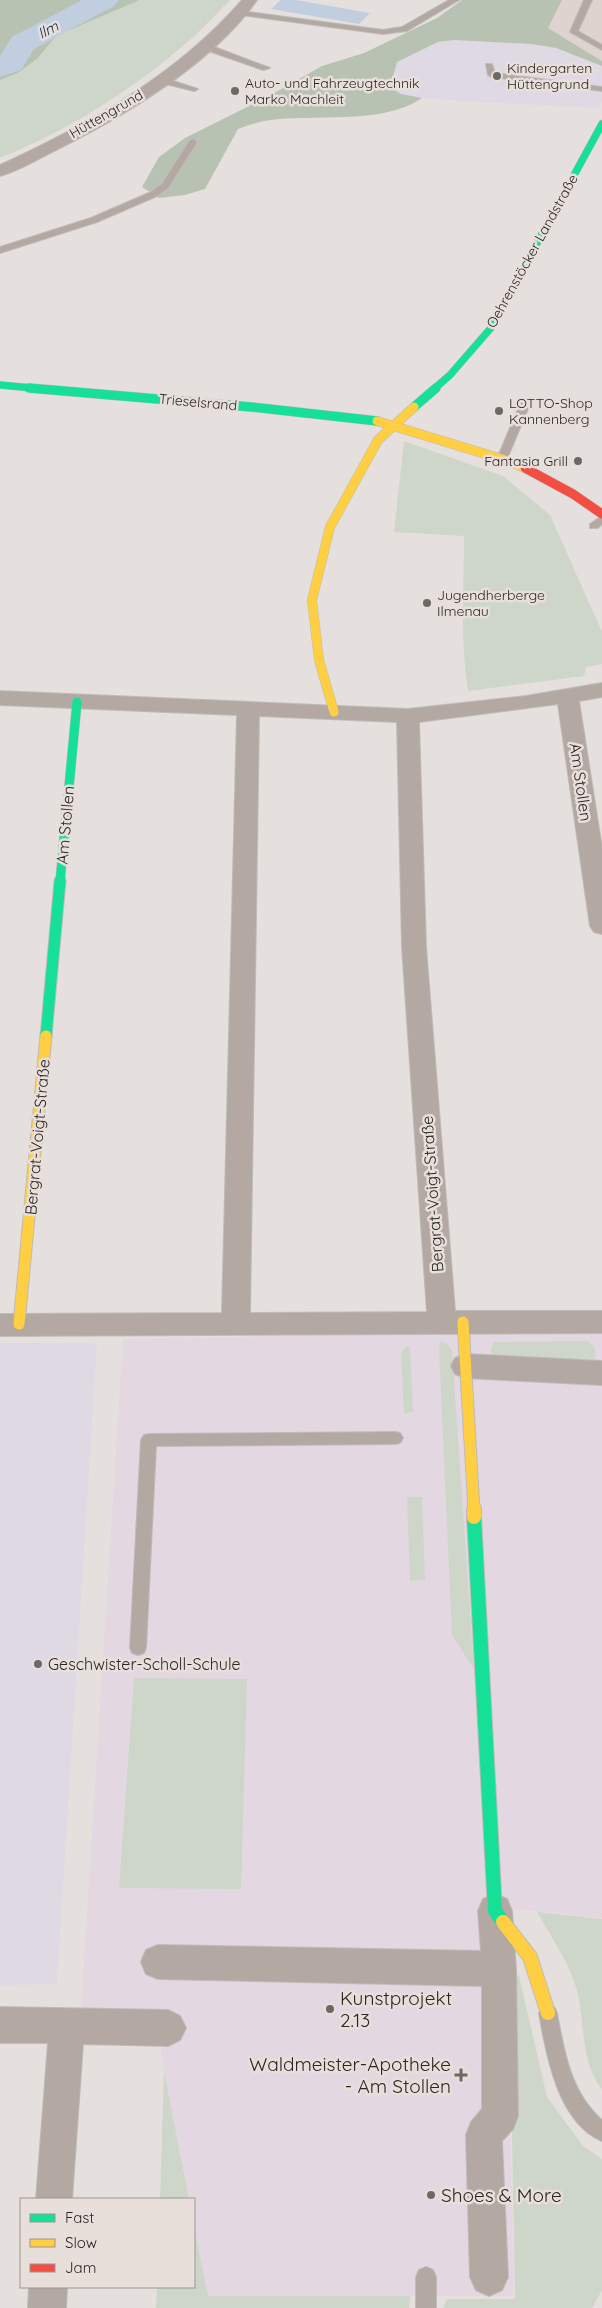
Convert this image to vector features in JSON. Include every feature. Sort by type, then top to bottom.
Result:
[{"type":"street","name":"Hüttengrund","points":[[0,170],[29,158],[129,103],[206,47],[240,13],[250,0]]},
{"type":"street","name":"Oehrenstöcker Landstraße","points":[[334,712],[319,660],[312,600],[330,527],[378,440],[450,375],[490,329],[602,124]]},
{"type":"street","name":"Trieselsrand","points":[[0,385],[251,406],[354,417],[395,426],[502,459],[532,471],[573,494],[602,514]]},
{"type":"street","points":[[0,698],[408,716],[602,690]]},
{"type":"street","name":"Am Stollen","points":[[568,696],[602,926]]},
{"type":"street","name":"Am Stollen","points":[[54,949],[77,702]]},
{"type":"street","points":[[236,1323],[248,709]]},
{"type":"street","name":"Bergrat-Voigt-Straße","points":[[408,716],[414,947],[452,1322]]},
{"type":"street","name":"Bergrat-Voigt-Straße","points":[[54,949],[10,1325],[602,1322]]},
{"type":"street","points":[[452,1322],[465,1366],[499,1969],[500,2116],[484,2135],[489,2277]]},
{"type":"street","points":[[465,1366],[602,1373]]},
{"type":"street","points":[[495,1910],[530,1957],[548,2013]]},
{"type":"street","points":[[158,1962],[499,1969]]},
{"type":"street","points":[[0,2024],[168,2028]]},
{"type":"street","points":[[54,2198],[67,2026]]},
{"type":"street","points":[[47,2308],[48,2288]]},
{"type":"lane","points":[[240,13],[383,32],[404,28],[455,0]]},
{"type":"lane","points":[[588,0],[574,32],[602,48]]},
{"type":"lane","points":[[206,47],[266,68]]},
{"type":"lane","points":[[489,66],[492,76],[602,89]]},
{"type":"lane","points":[[161,80],[194,90]]},
{"type":"lane","points":[[0,250],[94,220],[154,194],[164,186],[193,142]]},
{"type":"lane","points":[[502,459],[525,404]]},
{"type":"lane","points":[[138,1648],[148,1440],[395,1438]]},
{"type":"lane","points":[[548,2013],[556,2058],[567,2091],[602,2132]]},
{"type":"lane","points":[[426,2277],[426,2308]]},
{"type":"shaded area","points":[[140,0],[230,0],[192,38],[125,91],[76,121],[0,158],[0,80],[18,73],[38,58],[56,36]]},
{"type":"shaded area","points":[[562,0],[602,0],[602,61],[548,28]]},
{"type":"shaded area","name":"Kindergarten Hüttengrund","points":[[454,40],[531,44],[556,48],[602,66],[602,102],[598,108],[462,101],[422,98],[401,94],[389,87],[397,61],[438,42]]},
{"type":"shaded area","points":[[404,441],[503,476],[550,515],[602,632],[602,664],[586,667],[584,676],[468,691],[463,633],[464,536],[394,532]]},
{"type":"shaded area","points":[[602,1330],[602,1918],[506,1908],[514,2296],[207,2296],[195,2231],[195,2198],[189,2198],[161,2055],[163,2009],[81,2008],[123,1339]]},
{"type":"shaded area","points":[[587,1341],[594,1348],[595,1358],[497,1361],[491,1357],[491,1348],[494,1342]]},
{"type":"shaded area","points":[[440,1342],[447,1343],[452,1351],[474,1669],[452,1635]]},
{"type":"shaded area","name":"Geschwister-Scholl-Schule","points":[[0,1343],[97,1343],[57,1984],[0,1985]]},
{"type":"shaded area","points":[[410,1346],[413,1412],[404,1413],[401,1354],[405,1347]]},
{"type":"shaded area","points":[[407,1497],[422,1497],[425,1580],[410,1581]]},
{"type":"shaded area","points":[[134,1678],[247,1679],[241,1889],[119,1888]]},
{"type":"shaded area","points":[[537,1912],[602,1919],[602,2089],[590,2067],[574,1980],[565,1960]]},
{"type":"shaded area","points":[[509,1970],[519,1976],[547,2097],[583,2146],[602,2159],[602,2290],[592,2308],[443,2308],[447,2299],[515,2299]]},
{"type":"shaded area","points":[[164,2071],[189,2198],[160,2198]]},
{"type":"shaded area","points":[[195,2231],[208,2296],[410,2296],[409,2308],[156,2308],[157,2288],[195,2288]]},
{"type":"green space","points":[[0,0],[140,0],[56,36],[38,58],[18,73],[0,80]]},
{"type":"green space","points":[[462,0],[562,0],[548,28],[602,61],[602,66],[556,48],[531,44],[454,40],[438,42],[397,62],[390,87],[401,94],[422,98],[406,107],[367,115],[283,119],[254,124],[238,129],[205,189],[185,195],[159,198],[142,187],[159,157],[185,138],[269,96],[322,66],[364,53],[437,18]]},
{"type":"water","points":[[281,0],[296,0],[370,13],[359,24],[271,9]]},
{"type":"waterway","name":"Ilm","points":[[0,68],[10,64],[23,43],[104,0]]},
{"type":"traffic: fast","points":[[414,407],[450,375],[490,329],[602,124]]},
{"type":"traffic: fast","points":[[0,385],[251,407],[377,421]]},
{"type":"traffic: fast","points":[[46,1036],[77,702]]},
{"type":"traffic: fast","points":[[474,1517],[495,1911],[503,1922]]},
{"type":"traffic: slow","points":[[334,712],[319,660],[312,600],[330,527],[378,440],[414,407]]},
{"type":"traffic: slow","points":[[377,421],[502,459],[525,468]]},
{"type":"traffic: slow","points":[[19,1324],[46,1036]]},
{"type":"traffic: slow","points":[[463,1322],[474,1517]]},
{"type":"traffic: slow","points":[[503,1922],[530,1957],[548,2013]]},
{"type":"traffic: jam","points":[[525,468],[573,494],[602,514]]},
{"type":"place","name":"Kindergarten Hüttengrund","points":[[497,76]]},
{"type":"place","name":"Auto- und Fahrzeugtechnik Marko Machleit","points":[[235,91]]},
{"type":"place","name":"LOTTO-Shop Kannenberg","points":[[499,411]]},
{"type":"place","name":"Fantasia Grill","points":[[578,461]]},
{"type":"place","name":"Jugendherberge Ilmenau","points":[[427,603]]},
{"type":"place","name":"Geschwister-Scholl-Schule","points":[[38,1664]]},
{"type":"place","name":"Kunstprojekt 2.13","points":[[330,2009]]},
{"type":"place","name":"Waldmeister-Apotheke - Am Stollen","points":[[461,2075]]},
{"type":"place","name":"Shoes & More","points":[[431,2195]]}]
